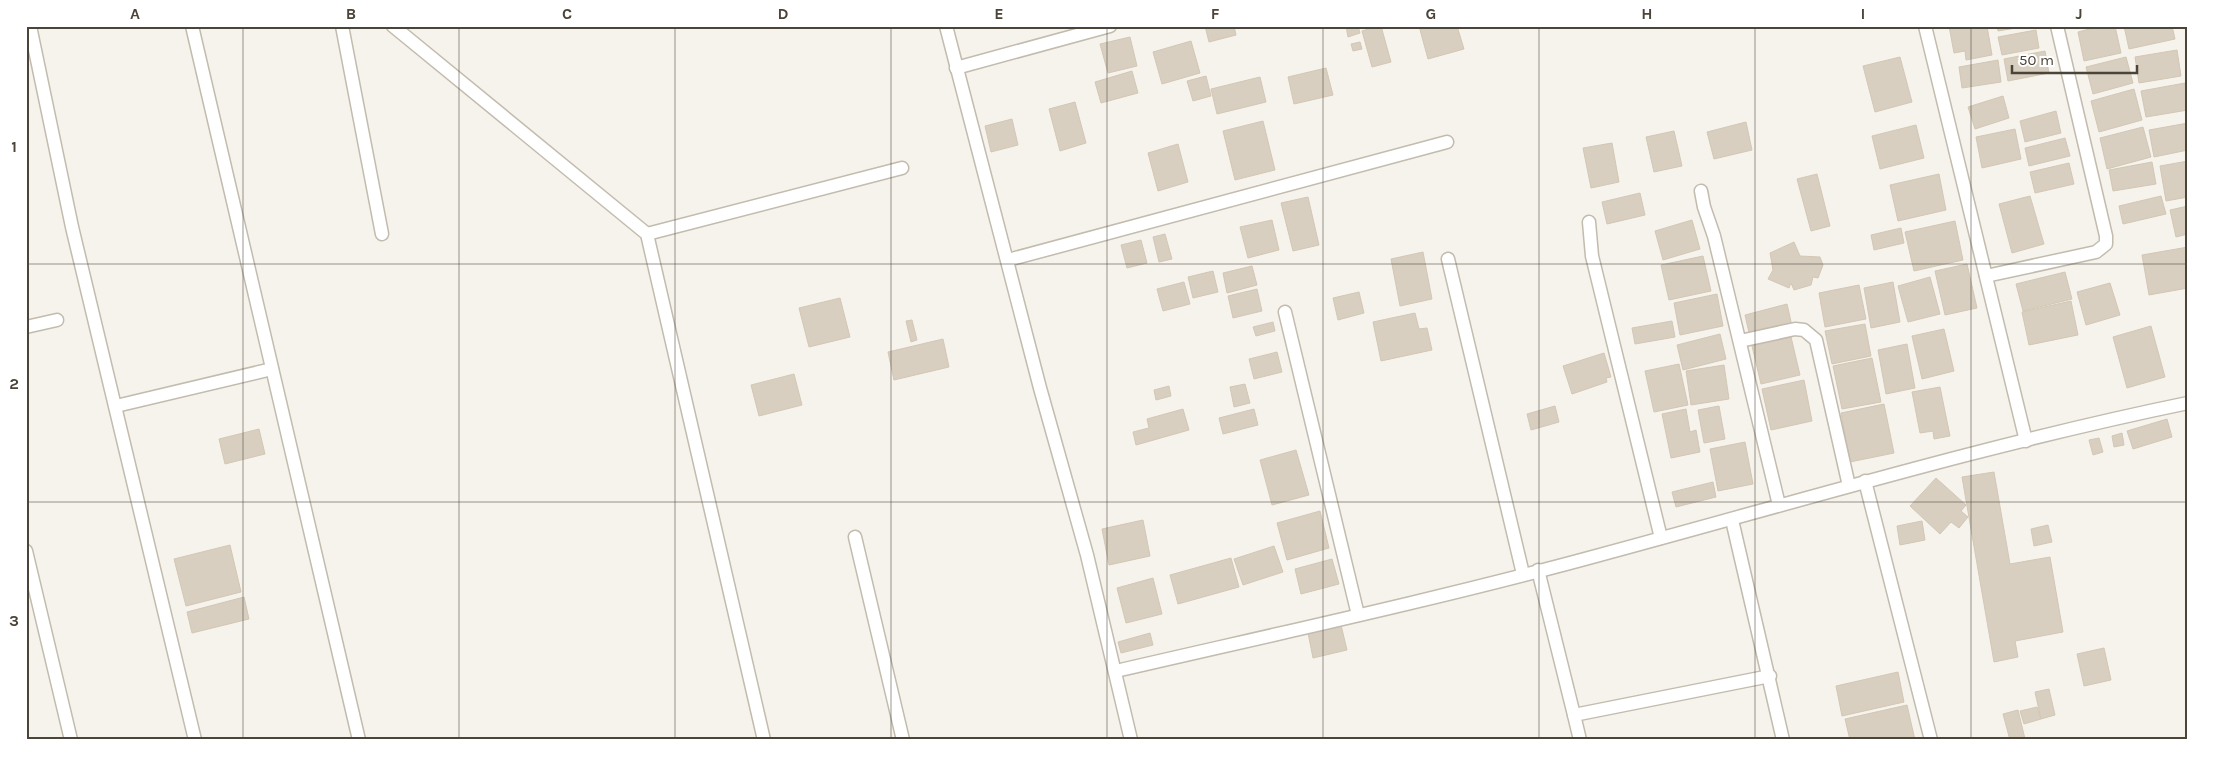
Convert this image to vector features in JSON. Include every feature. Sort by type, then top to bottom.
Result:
[{"type":"street","points":[[30,26],[72,227],[195,740]]},
{"type":"street","points":[[192,26],[359,740]]},
{"type":"street","points":[[342,26],[382,234]]},
{"type":"street","points":[[393,26],[647,234],[764,740]]},
{"type":"street","points":[[946,26],[1040,388],[1087,556],[1116,671],[1129,739]]},
{"type":"street","points":[[956,68],[1110,26]]},
{"type":"street","points":[[1925,26],[2026,441]]},
{"type":"street","points":[[1986,276],[2096,252],[2106,244],[2106,236],[2057,26]]},
{"type":"street","points":[[1008,260],[1447,142]]},
{"type":"street","points":[[647,234],[902,168]]},
{"type":"street","points":[[1701,191],[1704,207],[1714,236],[1779,505]]},
{"type":"street","points":[[1588,222],[1592,256],[1661,538]]},
{"type":"street","points":[[1448,259],[1523,574]]},
{"type":"street","points":[[1285,312],[1358,615]]},
{"type":"street","points":[[26,327],[57,320]]},
{"type":"street","points":[[1740,341],[1795,329],[1804,330],[1816,340],[1849,486]]},
{"type":"street","points":[[116,406],[272,369]]},
{"type":"street","points":[[1116,671],[1358,615],[1523,574],[1732,520],[1866,481],[2096,422],[2188,404]]},
{"type":"street","points":[[1866,481],[1931,740]]},
{"type":"street","points":[[1732,520],[1770,676],[1783,740]]},
{"type":"street","points":[[855,537],[903,740]]},
{"type":"street","points":[[26,551],[71,740]]},
{"type":"street","points":[[1538,570],[1580,740]]},
{"type":"street","points":[[1574,715],[1770,676]]},
{"type":"building","points":[[1205,26],[1234,26],[1236,35],[1209,42]]},
{"type":"building","points":[[1346,26],[1358,26],[1360,33],[1348,37]]},
{"type":"building","points":[[1381,26],[1391,62],[1372,67],[1362,31]]},
{"type":"building","points":[[1419,26],[1457,26],[1464,49],[1428,59]]},
{"type":"building","points":[[1949,26],[1987,26],[1992,55],[1966,60],[1965,51],[1954,53]]},
{"type":"building","points":[[1997,26],[2028,26],[1998,31]]},
{"type":"building","points":[[2101,26],[2115,26],[2121,53],[2084,61],[2078,32]]},
{"type":"building","points":[[2124,26],[2172,26],[2175,39],[2129,49]]},
{"type":"building","points":[[2036,30],[2039,48],[2002,55],[1998,37]]},
{"type":"building","points":[[1130,37],[1137,66],[1108,73],[1100,44]]},
{"type":"building","points":[[1191,41],[1200,73],[1162,84],[1153,52]]},
{"type":"building","points":[[1360,42],[1362,49],[1353,51],[1351,44]]},
{"type":"building","points":[[2177,50],[2181,76],[2139,83],[2135,57]]},
{"type":"building","points":[[2045,51],[2049,73],[2008,81],[2004,59]]},
{"type":"building","points":[[1900,57],[1912,102],[1875,112],[1863,66]]},
{"type":"building","points":[[2126,57],[2133,83],[2093,94],[2086,67]]},
{"type":"building","points":[[1998,60],[2001,82],[1962,88],[1959,67]]},
{"type":"building","points":[[1326,68],[1333,95],[1294,104],[1288,77]]},
{"type":"building","points":[[1132,71],[1138,93],[1101,103],[1095,82]]},
{"type":"building","points":[[1206,76],[1211,96],[1193,101],[1187,81]]},
{"type":"building","points":[[1260,77],[1266,102],[1217,114],[1211,89]]},
{"type":"building","points":[[2185,83],[2188,110],[2146,117],[2141,91]]},
{"type":"building","points":[[2134,89],[2142,120],[2099,132],[2091,101]]},
{"type":"building","points":[[2003,96],[2009,118],[1975,129],[1968,107]]},
{"type":"building","points":[[1075,102],[1086,143],[1060,151],[1049,109]]},
{"type":"building","points":[[2056,111],[2061,133],[2025,142],[2020,121]]},
{"type":"building","points":[[1012,119],[1018,145],[991,152],[985,126]]},
{"type":"building","points":[[1263,121],[1275,170],[1235,180],[1223,131]]},
{"type":"building","points":[[1746,122],[1752,150],[1714,159],[1707,132]]},
{"type":"building","points":[[2188,123],[2188,150],[2154,157],[2149,130]]},
{"type":"building","points":[[1916,125],[1924,158],[1880,169],[1872,136]]},
{"type":"building","points":[[2143,127],[2151,157],[2107,169],[2100,138]]},
{"type":"building","points":[[2015,129],[2021,159],[1982,168],[1976,137]]},
{"type":"building","points":[[1674,131],[1682,166],[1654,172],[1646,137]]},
{"type":"building","points":[[2065,138],[2070,156],[2029,166],[2025,148]]},
{"type":"building","points":[[1612,143],[1619,182],[1591,188],[1583,148]]},
{"type":"building","points":[[1178,144],[1188,182],[1158,191],[1148,153]]},
{"type":"building","points":[[2188,161],[2188,197],[2166,201],[2160,166]]},
{"type":"building","points":[[2152,162],[2156,184],[2113,191],[2109,170]]},
{"type":"building","points":[[2069,163],[2074,184],[2035,193],[2030,172]]},
{"type":"building","points":[[1817,174],[1830,226],[1811,231],[1797,179]]},
{"type":"building","points":[[1939,174],[1946,210],[1898,221],[1890,185]]},
{"type":"building","points":[[1640,193],[1645,215],[1607,224],[1602,202]]},
{"type":"building","points":[[2030,196],[2044,244],[2012,253],[1999,204]]},
{"type":"building","points":[[2161,196],[2166,214],[2123,224],[2119,206]]},
{"type":"building","points":[[1308,197],[1319,245],[1293,251],[1281,203]]},
{"type":"building","points":[[2188,206],[2188,234],[2176,237],[2170,210]]},
{"type":"building","points":[[1272,220],[1279,250],[1248,258],[1240,227]]},
{"type":"building","points":[[1692,220],[1700,249],[1663,260],[1655,231]]},
{"type":"building","points":[[1955,221],[1963,260],[1914,271],[1905,232]]},
{"type":"building","points":[[1901,228],[1904,243],[1874,250],[1871,235]]},
{"type":"building","points":[[1165,234],[1172,259],[1159,262],[1153,237]]},
{"type":"building","points":[[1141,240],[1147,263],[1127,268],[1121,245]]},
{"type":"building","points":[[1794,242],[1800,256],[1820,257],[1823,265],[1818,278],[1813,277],[1811,285],[1794,290],[1791,283],[1789,288],[1768,279],[1773,270],[1770,253]]},
{"type":"building","points":[[2188,247],[2188,288],[2149,295],[2142,255]]},
{"type":"building","points":[[1423,252],[1432,299],[1400,306],[1391,259]]},
{"type":"building","points":[[1703,256],[1711,291],[1669,300],[1661,265]]},
{"type":"building","points":[[1967,264],[1977,308],[1945,315],[1935,271]]},
{"type":"building","points":[[1252,266],[1257,285],[1227,293],[1223,273]]},
{"type":"building","points":[[1213,271],[1218,292],[1193,298],[1188,277]]},
{"type":"building","points":[[2065,272],[2072,299],[2023,311],[2016,284]]},
{"type":"building","points":[[1930,277],[1940,314],[1908,322],[1898,286]]},
{"type":"building","points":[[1184,282],[1190,304],[1163,311],[1157,289]]},
{"type":"building","points":[[1893,282],[1900,322],[1871,328],[1864,288]]},
{"type":"building","points":[[2110,283],[2120,315],[2086,325],[2077,292]]},
{"type":"building","points":[[1859,285],[1866,319],[1825,327],[1819,293]]},
{"type":"building","points":[[1257,289],[1262,311],[1233,318],[1228,296]]},
{"type":"building","points":[[1359,292],[1364,313],[1338,320],[1333,298]]},
{"type":"building","points":[[1717,294],[1723,326],[1680,335],[1674,303]]},
{"type":"building","points":[[840,298],[850,337],[809,347],[799,308]]},
{"type":"building","points":[[2071,301],[2078,335],[2029,345],[2022,312]]},
{"type":"building","points":[[1787,304],[1792,326],[1750,337],[1745,315]]},
{"type":"building","points":[[1415,313],[1419,329],[1427,328],[1432,350],[1381,361],[1373,322]]},
{"type":"building","points":[[912,320],[917,340],[911,342],[906,321]]},
{"type":"building","points":[[1672,321],[1675,337],[1635,344],[1632,328]]},
{"type":"building","points":[[1273,322],[1275,331],[1256,336],[1253,327]]},
{"type":"building","points":[[1865,324],[1871,356],[1832,364],[1825,331]]},
{"type":"building","points":[[2151,326],[2165,377],[2127,388],[2113,337]]},
{"type":"building","points":[[1944,329],[1954,371],[1922,379],[1912,336]]},
{"type":"building","points":[[1720,334],[1726,359],[1683,370],[1677,345]]},
{"type":"building","points":[[1791,337],[1800,375],[1761,384],[1752,346]]},
{"type":"building","points":[[943,339],[949,367],[894,380],[888,352]]},
{"type":"building","points":[[1907,344],[1915,388],[1886,394],[1878,350]]},
{"type":"building","points":[[1277,352],[1282,372],[1254,379],[1249,359]]},
{"type":"building","points":[[1604,353],[1611,377],[1606,378],[1607,382],[1572,394],[1563,366]]},
{"type":"building","points":[[1872,358],[1881,402],[1842,409],[1833,366]]},
{"type":"building","points":[[1679,364],[1688,405],[1654,412],[1645,371]]},
{"type":"building","points":[[1724,365],[1729,399],[1691,405],[1686,371]]},
{"type":"building","points":[[794,374],[802,405],[759,416],[751,385]]},
{"type":"building","points":[[1804,380],[1812,421],[1771,430],[1762,389]]},
{"type":"building","points":[[1245,384],[1250,403],[1234,407],[1230,387]]},
{"type":"building","points":[[1169,386],[1171,396],[1156,400],[1154,390]]},
{"type":"building","points":[[1940,387],[1950,436],[1934,439],[1933,431],[1920,433],[1912,392]]},
{"type":"building","points":[[1884,404],[1894,453],[1850,462],[1841,413]]},
{"type":"building","points":[[1555,406],[1559,422],[1531,430],[1527,414]]},
{"type":"building","points":[[1719,406],[1725,439],[1704,443],[1698,410]]},
{"type":"building","points":[[1183,409],[1189,430],[1136,445],[1133,432],[1149,428],[1147,419]]},
{"type":"building","points":[[1254,409],[1258,425],[1223,434],[1219,418]]},
{"type":"building","points":[[1686,409],[1690,432],[1696,430],[1700,452],[1671,458],[1662,414]]},
{"type":"building","points":[[2167,419],[2172,437],[2133,449],[2127,431]]},
{"type":"building","points":[[259,429],[265,454],[225,464],[219,439]]},
{"type":"building","points":[[2122,433],[2124,445],[2114,447],[2112,436]]},
{"type":"building","points":[[2099,438],[2103,452],[2093,455],[2089,440]]},
{"type":"building","points":[[1745,442],[1753,484],[1718,491],[1710,449]]},
{"type":"building","points":[[1296,450],[1309,495],[1272,505],[1260,460]]},
{"type":"building","points":[[1994,472],[2010,564],[2050,557],[2063,632],[2015,641],[2018,657],[1994,662],[1962,477]]},
{"type":"building","points":[[1936,478],[1966,505],[1961,511],[1968,517],[1959,528],[1951,522],[1940,534],[1910,506]]},
{"type":"building","points":[[1713,482],[1716,497],[1676,507],[1672,492]]},
{"type":"building","points":[[1320,511],[1329,548],[1287,560],[1277,523]]},
{"type":"building","points":[[1143,520],[1150,556],[1109,565],[1102,529]]},
{"type":"building","points":[[1922,521],[1925,540],[1900,545],[1897,526]]},
{"type":"building","points":[[2048,525],[2052,542],[2034,546],[2031,529]]},
{"type":"building","points":[[230,545],[241,592],[186,606],[174,559]]},
{"type":"building","points":[[1274,546],[1283,572],[1243,585],[1234,559]]},
{"type":"building","points":[[1231,558],[1239,587],[1178,604],[1170,575]]},
{"type":"building","points":[[1332,559],[1339,584],[1301,594],[1295,569]]},
{"type":"building","points":[[1153,578],[1162,614],[1126,623],[1117,588]]},
{"type":"building","points":[[244,597],[249,619],[192,633],[187,612]]},
{"type":"building","points":[[1341,625],[1347,650],[1313,658],[1308,633]]},
{"type":"building","points":[[1150,633],[1153,645],[1121,653],[1118,642]]},
{"type":"building","points":[[2104,648],[2111,680],[2084,686],[2077,654]]},
{"type":"building","points":[[1898,672],[1904,702],[1842,716],[1836,686]]},
{"type":"building","points":[[2049,689],[2055,715],[2041,719],[2035,692]]},
{"type":"building","points":[[1907,705],[1915,740],[1850,740],[1845,719]]},
{"type":"building","points":[[2037,707],[2041,719],[2024,724],[2020,711]]},
{"type":"building","points":[[2018,710],[2025,739],[2010,740],[2003,714]]}]
